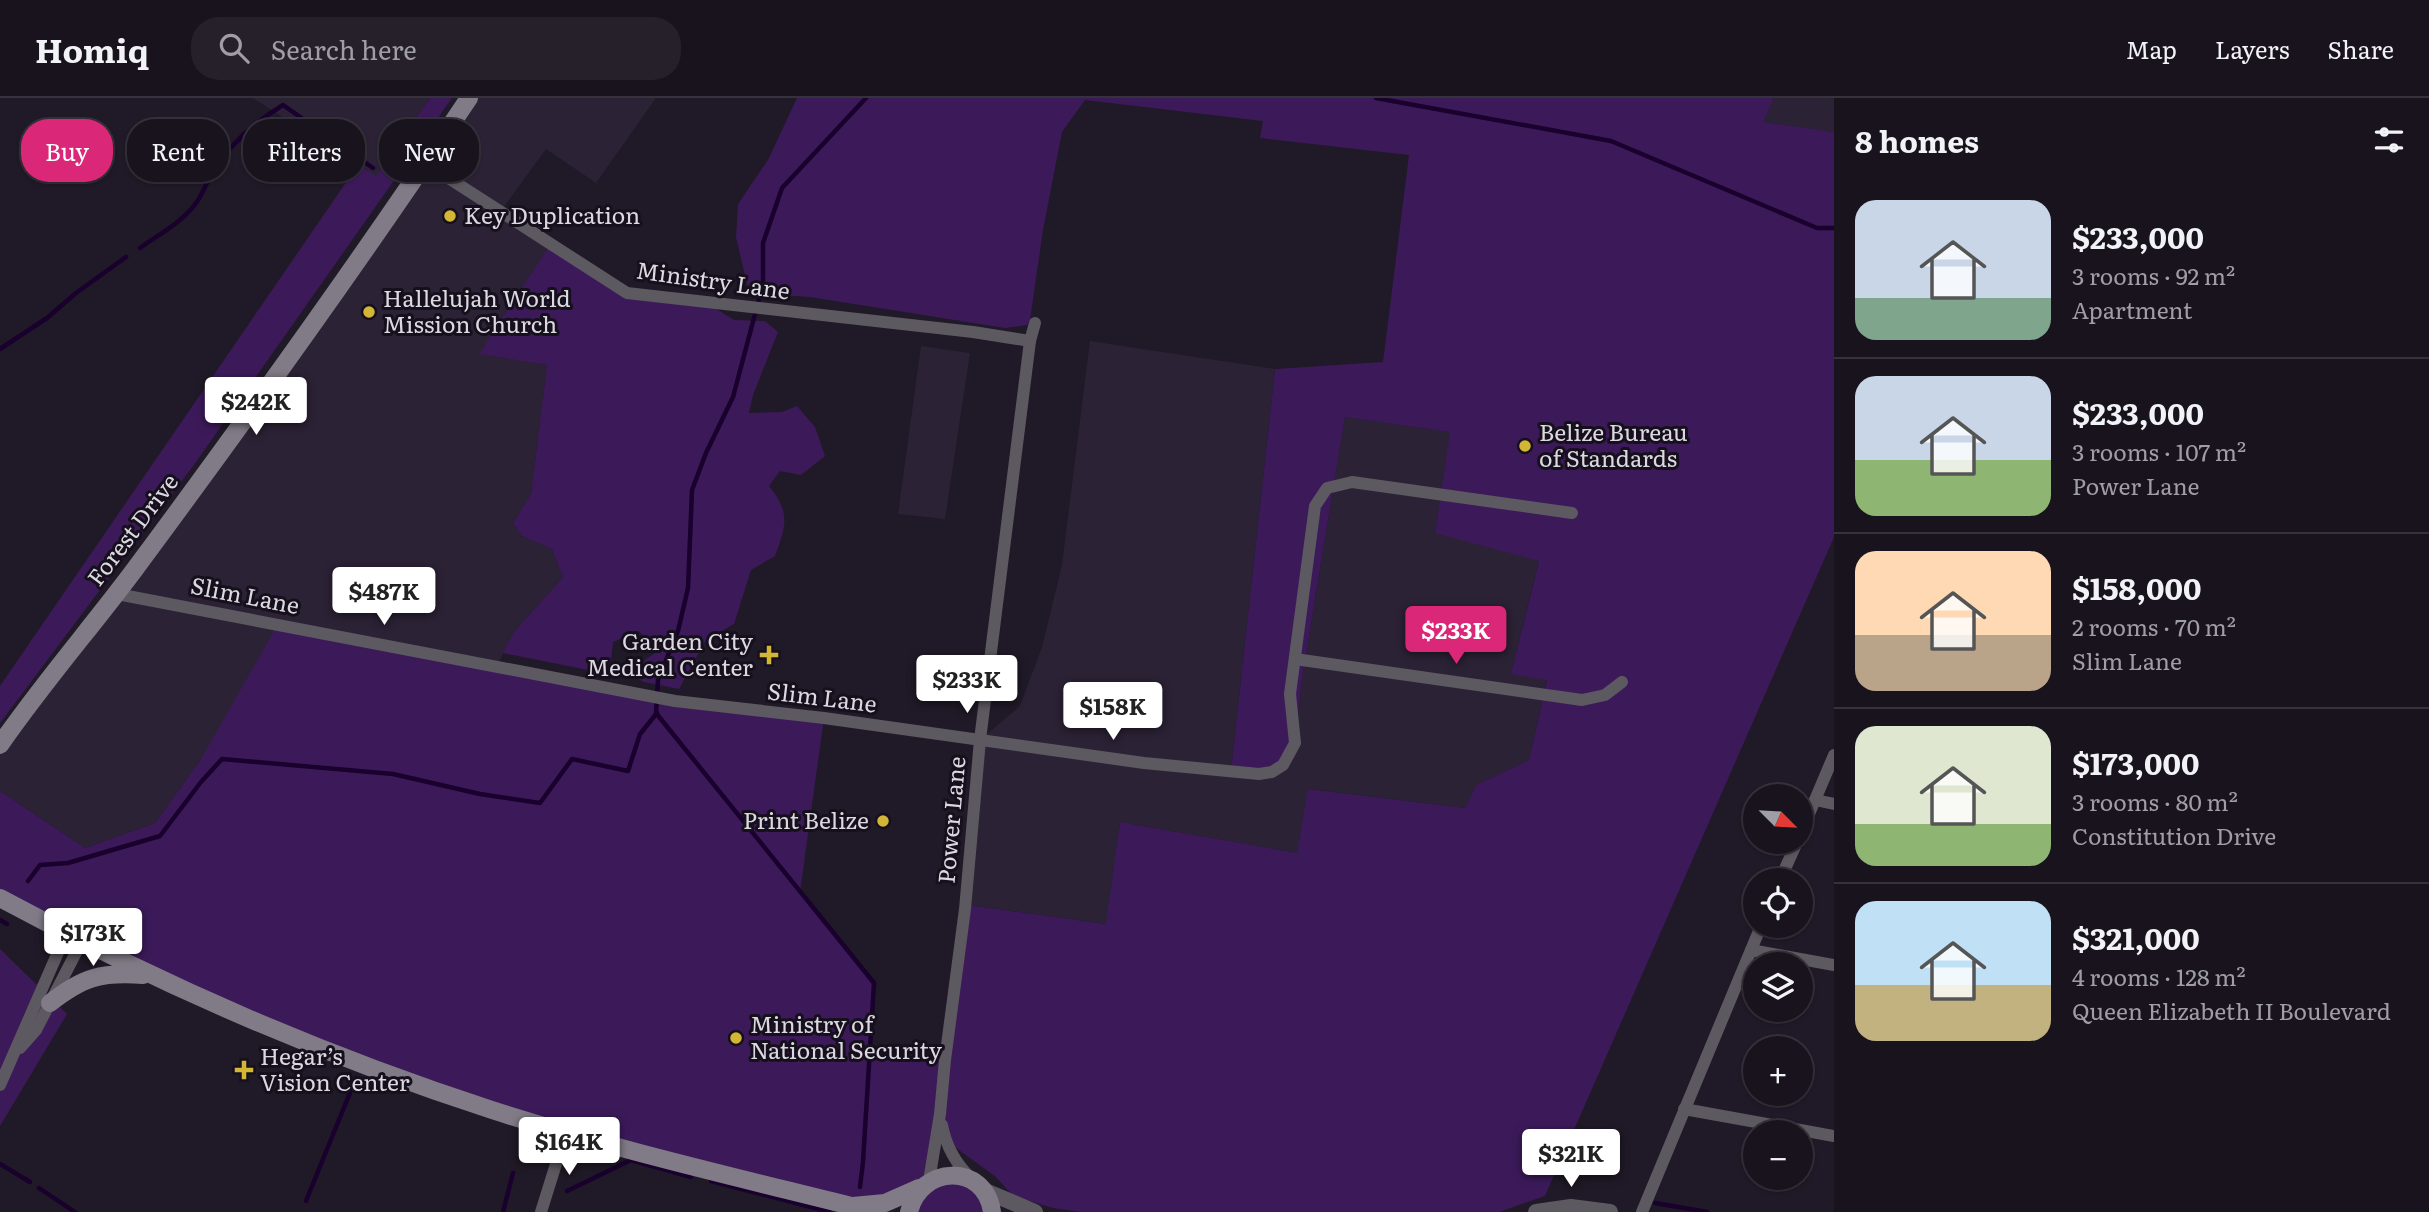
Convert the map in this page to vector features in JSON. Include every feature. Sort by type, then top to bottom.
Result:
[{"type":"main road","name":"Forest Drive","points":[[455,119],[469,98]]},
{"type":"main road","name":"Forest Drive","points":[[0,745],[47,680],[117,594],[233,437],[412,182]]},
{"type":"main road","points":[[0,898],[74,938],[252,1020],[371,1068],[494,1111],[858,1209],[899,1199],[948,1175],[962,1177],[979,1186],[992,1212]]},
{"type":"main road","points":[[50,1003],[69,988],[99,975],[115,973],[153,976]]},
{"type":"main road","points":[[909,1212],[914,1197],[926,1184]]},
{"type":"street","name":"Ministry Lane","points":[[455,182],[627,293],[973,332],[1030,341]]},
{"type":"street","name":"Power Lane","points":[[926,1184],[940,1114],[965,909],[981,740],[1030,341],[1035,323]]},
{"type":"street","name":"Slim Lane","points":[[117,594],[667,700],[1144,763],[1259,774],[1272,772],[1283,765],[1295,743],[1290,694],[1315,506],[1327,488],[1352,482],[1573,513]]},
{"type":"street","points":[[1295,659],[1582,700],[1605,695],[1622,682]]},
{"type":"street","points":[[1813,805],[1834,755]]},
{"type":"street","points":[[1815,800],[1834,804]]},
{"type":"street","points":[[17,1051],[36,1030],[50,1003],[74,938]]},
{"type":"street","points":[[0,1086],[17,1051],[25,1025],[74,938]]},
{"type":"street","points":[[1642,1212],[1756,938]]},
{"type":"street","points":[[1751,950],[1834,965]]},
{"type":"street","points":[[1684,1109],[1834,1136]]},
{"type":"street","name":"Power Lane","points":[[940,1114],[952,1156],[979,1186]]},
{"type":"street","points":[[541,1212],[566,1132]]},
{"type":"street","points":[[979,1186],[1035,1212]]},
{"type":"street","points":[[1536,1212],[1571,1207],[1610,1212]]},
{"type":"shaded area","points":[[253,98],[430,98],[416,119],[379,119],[379,173],[376,177],[365,170],[365,119],[286,119]]},
{"type":"shaded area","points":[[430,98],[452,98],[437,119],[415,119]]},
{"type":"shaded area","points":[[469,98],[656,98],[596,183],[546,149],[501,211],[551,243],[480,354],[547,365],[531,494],[513,523],[522,536],[552,549],[563,577],[513,633],[497,666],[201,759],[155,823],[85,848],[0,791],[0,745],[408,182],[479,182],[479,119],[454,119]]},
{"type":"shaded area","points":[[797,98],[1774,98],[1763,122],[1834,132],[1834,537],[1545,1196],[1499,1212],[1082,1212],[1053,1208],[1013,1196],[996,1177],[952,1145],[945,1120],[929,1181],[962,1177],[992,1212],[909,1212],[914,1197],[851,1206],[566,1132],[241,1015],[0,890],[0,791],[85,848],[155,823],[201,759],[278,624],[675,701],[824,718],[800,892],[874,983],[869,1049],[945,1060],[968,905],[1106,924],[1120,822],[1297,853],[1308,789],[1465,808],[1476,785],[1529,760],[1547,680],[1511,674],[1539,561],[1435,533],[1450,432],[1345,417],[1302,679],[1295,743],[1283,765],[1231,771],[1275,369],[1383,362],[1409,155],[1260,138],[1263,121],[1085,100],[1062,132],[1043,230],[1030,320],[1027,325],[1005,328],[810,297],[753,293],[747,284],[736,237],[738,204],[768,160]]},
{"type":"shaded area","points":[[1774,98],[1834,98],[1834,132],[1762,122]]},
{"type":"shaded area","points":[[365,169],[376,176],[379,172],[379,182],[393,182],[196,462],[0,723],[0,686],[346,182],[365,182]]},
{"type":"shaded area","points":[[551,243],[627,293],[707,303],[734,320],[765,321],[778,332],[753,395],[749,413],[782,412],[797,406],[815,427],[825,456],[801,475],[780,471],[769,486],[781,504],[784,520],[775,556],[751,570],[734,624],[706,640],[679,689],[644,682],[633,676],[646,659],[657,652],[639,631],[613,642],[611,661],[603,673],[503,653],[513,633],[563,577],[552,549],[522,536],[513,523],[531,494],[547,365],[479,354]]},
{"type":"shaded area","points":[[1090,341],[1275,369],[1231,771],[1295,743],[1302,679],[1345,417],[1451,432],[1435,532],[1539,560],[1511,674],[1547,679],[1529,760],[1476,785],[1465,808],[1309,789],[1297,853],[1120,822],[1107,924],[968,905],[980,740],[1020,706],[1042,647],[1062,565]]},
{"type":"shaded area","points":[[921,346],[970,353],[945,519],[898,514]]},
{"type":"shaded area","points":[[0,949],[67,1014],[0,1126]]},
{"type":"waterway","points":[[860,1187],[874,983],[656,713],[658,680],[678,631],[688,588],[692,490],[706,453],[733,397],[763,284],[763,243],[782,188],[866,98]]},
{"type":"waterway","points":[[1376,98],[1611,141],[1817,228],[1834,228]]},
{"type":"waterway","points":[[140,248],[193,208],[210,176],[233,145],[251,127],[283,105],[373,168]]},
{"type":"waterway","points":[[0,349],[47,318],[126,257]]},
{"type":"waterway","points":[[28,881],[40,865],[68,863],[160,836],[222,759],[393,774],[480,794],[540,803],[572,759],[628,771],[640,734],[657,713]]},
{"type":"waterway","points":[[0,920],[7,924]]},
{"type":"waterway","points":[[306,1201],[356,1078]]},
{"type":"waterway","points":[[567,1191],[631,1160],[691,1177]]},
{"type":"waterway","points":[[0,1164],[30,1182]]},
{"type":"waterway","points":[[503,1212],[513,1173]]},
{"type":"waterway","points":[[711,1181],[830,1212]]},
{"type":"waterway","points":[[39,1188],[75,1212]]},
{"type":"waterway","points":[[1655,1203],[1707,1212]]},
{"type":"place","name":"Key Duplication","points":[[450,216]]},
{"type":"place","name":"Hallelujah World Mission Church","points":[[369,312]]},
{"type":"place","name":"Belize Bureau of Standards","points":[[1525,446]]},
{"type":"place","name":"Garden City Medical Center","points":[[769,655]]},
{"type":"place","name":"Print Belize","points":[[883,821]]},
{"type":"place","name":"Ministry of National Security","points":[[736,1038]]},
{"type":"place","name":"Hegar’s Vision Center","points":[[244,1070]]}]
